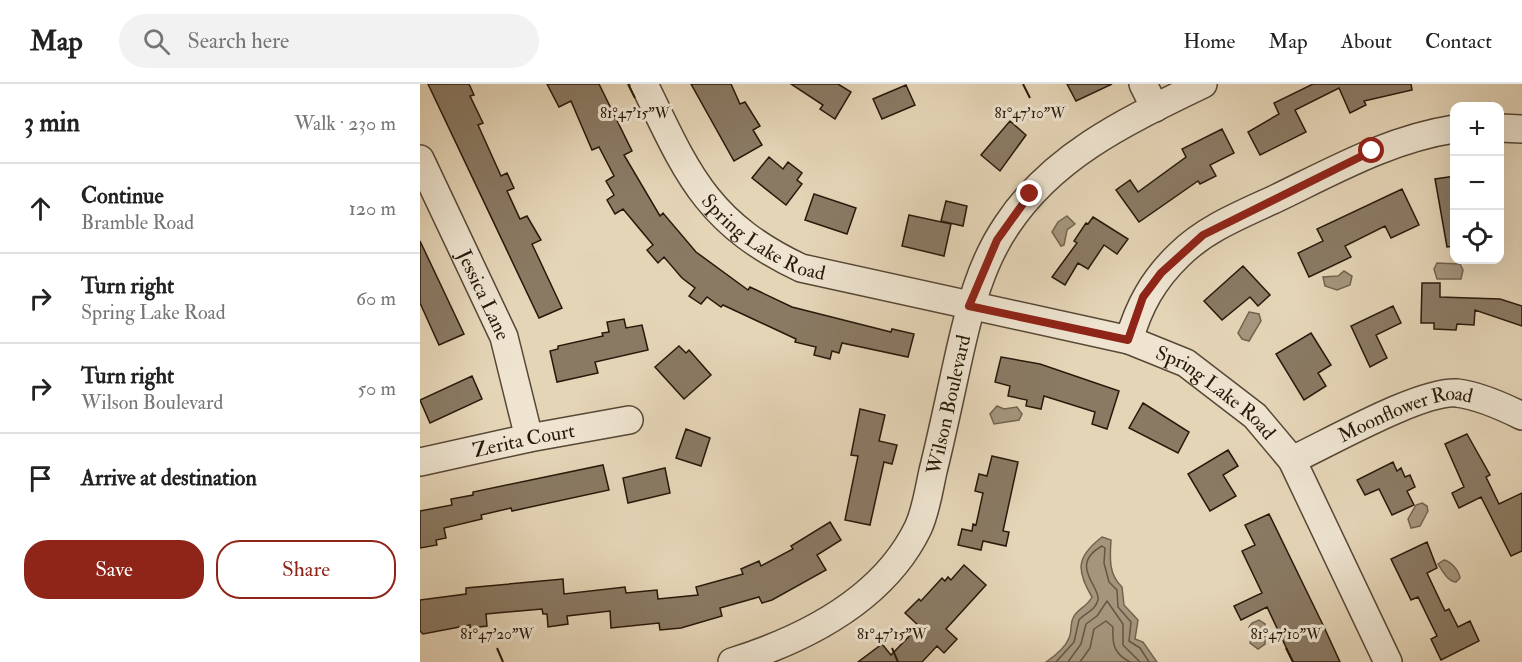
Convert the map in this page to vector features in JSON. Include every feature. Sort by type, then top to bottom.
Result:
[{"type":"street","name":"Spring Lake Road","points":[[644,84],[683,164],[706,200],[747,238],[770,253],[801,267],[1128,340],[1186,363],[1210,380],[1255,416],[1292,460],[1388,662]]},
{"type":"street","points":[[1143,84],[1155,108]]},
{"type":"street","name":"Wilson Boulevard","points":[[732,662],[766,651],[836,616],[880,580],[908,546],[919,526],[928,492],[969,306],[997,240],[1030,194],[1072,155],[1102,136],[1203,84]]},
{"type":"street","points":[[1504,128],[1522,129]]},
{"type":"street","points":[[1128,340],[1140,306],[1149,289],[1180,253],[1203,235],[1372,151],[1427,133],[1450,130]]},
{"type":"street","name":"Jessica Lane","points":[[420,159],[504,337],[529,438]]},
{"type":"street","name":"Moonflower Road","points":[[1292,460],[1429,396],[1458,393],[1493,402],[1522,416]]},
{"type":"street","name":"Zerita Court","points":[[420,462],[529,438],[629,420]]},
{"type":"water","points":[[1067,216],[1075,224],[1067,230],[1064,245],[1061,246],[1052,232],[1058,222]]},
{"type":"water","points":[[1437,263],[1460,264],[1463,270],[1461,279],[1437,279],[1434,269]]},
{"type":"water","points":[[1344,271],[1352,276],[1350,285],[1337,290],[1325,286],[1323,277],[1338,276]]},
{"type":"water","points":[[1249,312],[1259,314],[1261,321],[1249,341],[1242,339],[1238,333]]},
{"type":"water","points":[[997,406],[1004,409],[1017,407],[1022,414],[1019,420],[994,424],[990,414]]},
{"type":"water","points":[[1422,503],[1427,506],[1428,511],[1420,526],[1411,528],[1408,519],[1416,505]]},
{"type":"water","points":[[1102,537],[1111,540],[1110,559],[1114,577],[1122,587],[1124,605],[1138,620],[1135,639],[1143,642],[1157,662],[1046,662],[1065,645],[1070,636],[1073,618],[1092,597],[1083,579],[1081,564],[1087,551]]},
{"type":"water","points":[[1444,560],[1452,564],[1458,572],[1460,578],[1456,582],[1447,577],[1438,564]]},
{"type":"water","points":[[1259,620],[1265,624],[1265,644],[1258,649],[1250,643],[1252,635],[1249,627]]},
{"type":"building","points":[[428,84],[469,84],[474,95],[470,96],[483,123],[478,125],[501,176],[507,173],[514,188],[507,191],[520,219],[527,216],[541,240],[532,244],[562,308],[539,318]]},
{"type":"building","points":[[547,84],[599,84],[632,151],[624,155],[660,216],[663,213],[696,252],[748,290],[750,287],[792,307],[891,332],[892,329],[914,334],[908,357],[842,343],[839,353],[832,351],[830,359],[814,355],[816,347],[795,342],[796,339],[723,305],[721,307],[707,297],[701,304],[689,296],[695,288],[682,278],[664,257],[658,263],[647,250],[653,245],[623,209],[615,214],[607,200],[614,195],[606,181],[614,176],[599,147],[592,150],[571,101],[559,107]]},
{"type":"building","points":[[691,84],[731,84],[740,104],[745,102],[760,126],[753,130],[762,145],[734,161]]},
{"type":"building","points":[[791,84],[838,84],[851,92],[835,119],[820,109],[823,105]]},
{"type":"building","points":[[1067,84],[1112,84],[1076,101]]},
{"type":"building","points":[[1313,84],[1411,84],[1412,90],[1364,101],[1366,105],[1350,113],[1339,88],[1295,110],[1306,132],[1260,155],[1248,132],[1279,114],[1274,103]]},
{"type":"building","points":[[906,85],[915,105],[882,119],[873,99]]},
{"type":"building","points":[[1010,121],[1026,135],[1000,171],[981,155]]},
{"type":"building","points":[[1222,129],[1234,153],[1210,165],[1216,176],[1200,184],[1198,181],[1139,222],[1116,190],[1130,180],[1138,192],[1186,157],[1182,149]]},
{"type":"building","points":[[769,157],[783,169],[788,162],[802,173],[797,180],[802,184],[786,205],[752,178]]},
{"type":"building","points":[[1450,177],[1450,247],[1447,247],[1435,179]]},
{"type":"building","points":[[1402,189],[1419,225],[1391,238],[1385,226],[1345,246],[1351,257],[1309,277],[1298,253],[1323,241],[1317,229]]},
{"type":"building","points":[[814,194],[856,208],[847,234],[805,220]]},
{"type":"building","points":[[946,201],[967,206],[963,226],[941,221]]},
{"type":"building","points":[[909,215],[951,224],[944,256],[902,246]]},
{"type":"building","points":[[1093,217],[1128,239],[1117,254],[1104,245],[1088,269],[1078,263],[1065,285],[1052,277],[1077,243],[1074,241],[1086,223],[1088,224]]},
{"type":"building","points":[[420,241],[464,334],[439,345],[420,303]]},
{"type":"building","points":[[1243,266],[1270,295],[1258,306],[1250,297],[1222,320],[1204,301]]},
{"type":"building","points":[[1422,283],[1440,283],[1440,297],[1500,299],[1522,306],[1522,326],[1475,310],[1474,325],[1457,324],[1456,330],[1434,329],[1434,323],[1421,323]]},
{"type":"building","points":[[1393,306],[1401,323],[1376,335],[1387,358],[1370,367],[1351,326]]},
{"type":"building","points":[[624,319],[626,328],[642,325],[648,350],[595,362],[598,373],[557,382],[550,351],[558,349],[558,346],[603,336],[602,333],[609,332],[607,322]]},
{"type":"building","points":[[1311,333],[1331,365],[1318,373],[1326,386],[1304,400],[1276,354]]},
{"type":"building","points":[[679,346],[686,353],[689,350],[711,375],[684,399],[655,367]]},
{"type":"building","points":[[1001,357],[1040,364],[1119,391],[1107,429],[1092,424],[1095,412],[1044,396],[1041,409],[1026,406],[1027,400],[1008,396],[1010,386],[995,382]]},
{"type":"building","points":[[472,376],[482,399],[430,423],[420,400]]},
{"type":"building","points":[[1143,403],[1189,432],[1178,453],[1129,428]]},
{"type":"building","points":[[860,409],[885,415],[879,441],[897,445],[892,464],[884,462],[870,525],[845,520],[858,456],[851,455]]},
{"type":"building","points":[[686,429],[710,438],[701,466],[676,458]]},
{"type":"building","points":[[1467,434],[1490,475],[1486,477],[1499,504],[1522,493],[1522,551],[1511,556],[1481,497],[1459,508],[1452,493],[1464,487],[1445,444]]},
{"type":"building","points":[[1228,450],[1238,466],[1223,475],[1236,496],[1210,511],[1188,474]]},
{"type":"building","points":[[992,456],[1018,462],[1003,531],[1009,532],[1006,546],[983,541],[981,550],[958,545],[962,529],[972,531],[973,524],[976,525],[983,493],[975,491],[979,474],[987,476]]},
{"type":"building","points":[[1393,462],[1397,471],[1401,468],[1405,477],[1410,475],[1415,487],[1407,491],[1414,505],[1392,515],[1379,489],[1365,495],[1357,480]]},
{"type":"building","points":[[603,465],[609,490],[512,511],[511,508],[481,515],[482,519],[444,528],[446,538],[436,540],[437,545],[420,548],[420,511],[452,505],[451,499],[473,495],[473,492]]},
{"type":"building","points":[[665,468],[670,493],[628,503],[623,478]]},
{"type":"building","points":[[1269,514],[1340,662],[1293,662],[1267,607],[1241,620],[1234,606],[1262,593],[1242,551],[1255,545],[1245,525]]},
{"type":"building","points":[[830,522],[841,540],[817,555],[826,570],[772,600],[762,603],[759,597],[720,608],[722,616],[681,628],[660,630],[659,623],[611,628],[610,611],[567,616],[568,624],[548,627],[547,614],[543,614],[542,609],[486,614],[487,626],[470,628],[470,625],[423,634],[420,631],[420,600],[466,594],[466,588],[563,579],[564,594],[625,587],[626,593],[657,590],[658,599],[698,595],[696,587],[743,574],[741,569],[759,561],[761,566],[793,549],[791,546]]},
{"type":"building","points":[[1427,542],[1437,568],[1427,573],[1445,611],[1449,609],[1458,627],[1470,621],[1479,641],[1441,660],[1431,639],[1437,636],[1418,597],[1411,600],[1391,559]]},
{"type":"building","points":[[964,565],[986,585],[946,629],[957,639],[944,653],[937,646],[922,662],[858,662],[882,644],[891,655],[919,626],[905,613],[919,599],[921,601],[942,578],[945,581],[948,577],[951,580]]},
{"type":"route","points":[[1030,194],[997,240],[969,306],[1128,340],[1143,297],[1180,253],[1203,235],[1372,151]]}]
